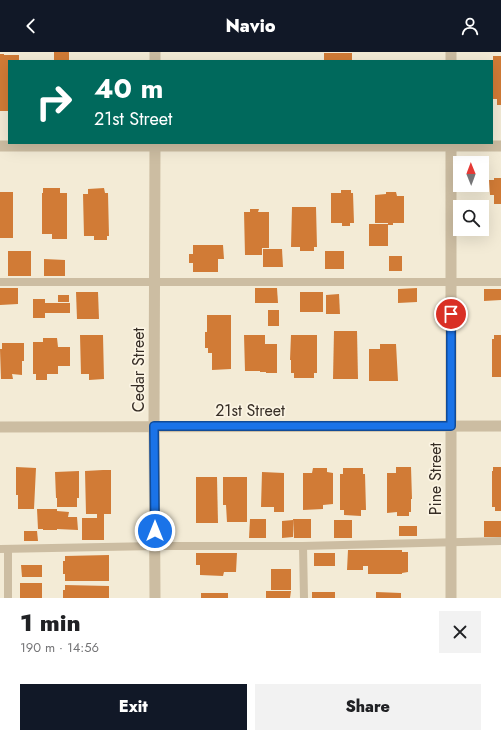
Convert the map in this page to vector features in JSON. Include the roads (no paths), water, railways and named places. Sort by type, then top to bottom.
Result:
[{"type":"street","points":[[0,146],[155,144],[451,144],[501,146]]},
{"type":"street","name":"Cedar Street","points":[[155,144],[155,598]]},
{"type":"street","name":"Pine Street","points":[[451,144],[451,598]]},
{"type":"street","name":"21st Street","points":[[0,427],[501,426]]},
{"type":"lane","points":[[0,282],[501,282]]},
{"type":"lane","points":[[8,598],[4,549],[155,546],[303,546],[501,541]]},
{"type":"lane","points":[[303,546],[304,598]]}]
